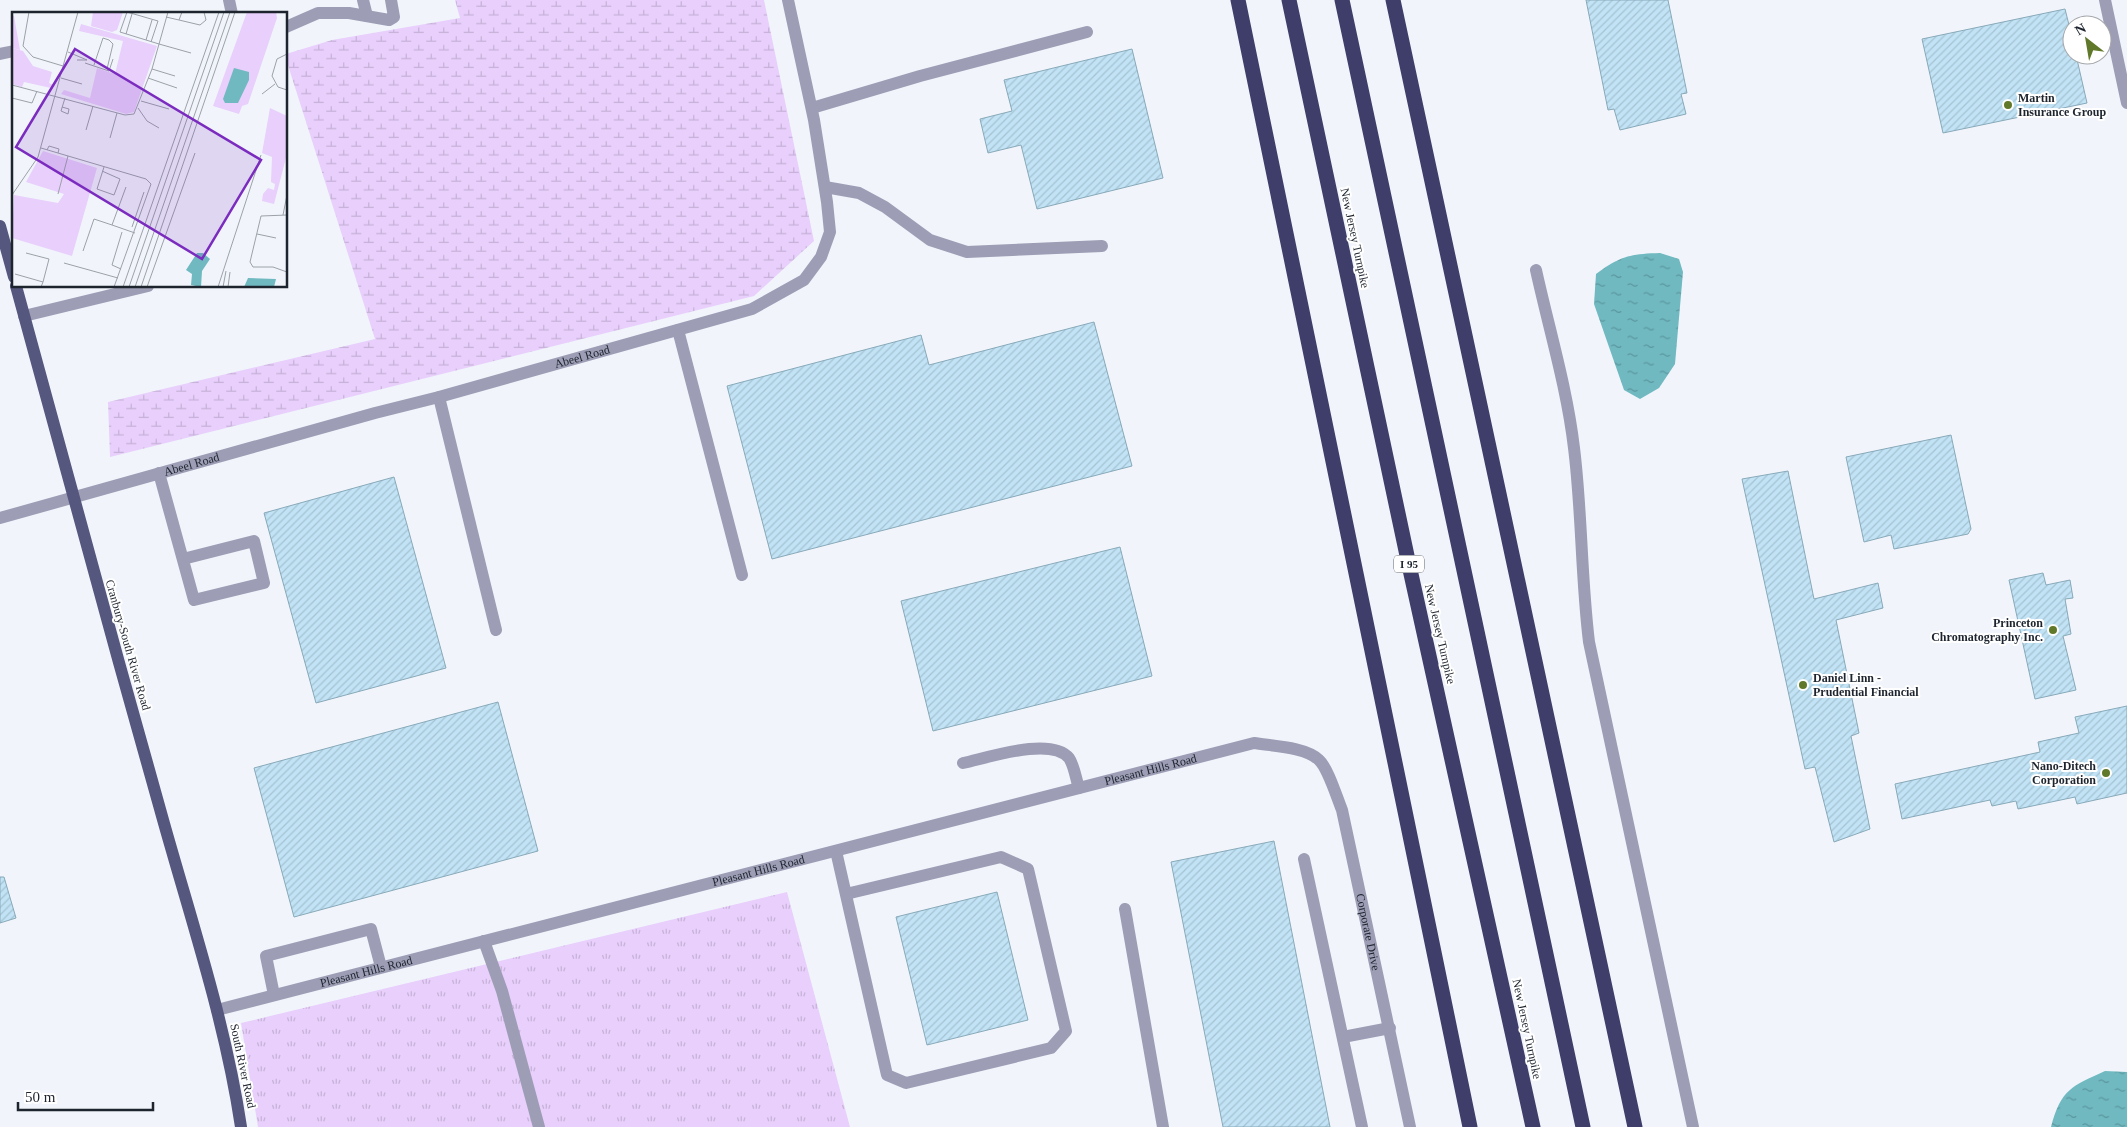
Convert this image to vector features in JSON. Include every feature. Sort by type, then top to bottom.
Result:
[{"type":"highway","points":[[1238,0],[1470,1127]]},
{"type":"highway","name":"New Jersey Turnpike","points":[[1289,0],[1409,565],[1533,1127]]},
{"type":"highway","points":[[1342,0],[1584,1127]]},
{"type":"highway","points":[[1393,0],[1635,1127]]},
{"type":"main road","points":[[0,226],[12,270]]},
{"type":"main road","name":"Cranbury-South River Road","points":[[17,288],[72,496],[217,1010]]},
{"type":"main road","name":"South River Road","points":[[217,1010],[238,1101],[241,1127]]},
{"type":"street","points":[[363,0],[368,16]]},
{"type":"street","points":[[288,26],[318,13],[349,13],[389,20],[394,17],[391,0]]},
{"type":"street","name":"Abeel Road","points":[[0,518],[72,496],[375,413],[440,398],[752,309],[804,280],[821,257],[830,232],[825,187],[812,108],[788,0]]},
{"type":"street","points":[[2105,0],[2127,103]]},
{"type":"street","points":[[812,108],[920,76],[1087,32]]},
{"type":"street","points":[[825,187],[859,193],[886,207],[930,240],[967,252],[1102,246]]},
{"type":"street","points":[[1536,270],[1567,402],[1574,449],[1584,601],[1589,642],[1693,1127]]},
{"type":"street","points":[[24,316],[140,288]]},
{"type":"street","points":[[678,330],[742,575]]},
{"type":"street","points":[[440,398],[496,630]]},
{"type":"street","points":[[159,472],[194,600],[264,584],[254,541],[183,559]]},
{"type":"street","name":"Pleasant Hills Road","points":[[217,1010],[1254,743],[1301,750]]},
{"type":"street","points":[[963,763],[1034,748],[1056,749],[1069,758],[1079,788]]},
{"type":"street","name":"Corporate Drive","points":[[1301,750],[1319,760],[1333,786],[1342,810],[1410,1127]]},
{"type":"street","points":[[836,851],[887,1075],[906,1083],[1051,1048],[1066,1031],[1028,869],[1001,857],[846,894]]},
{"type":"street","points":[[1304,858],[1362,1127]]},
{"type":"street","points":[[1125,909],[1164,1127]]},
{"type":"street","points":[[274,995],[266,956],[275,953],[371,929],[381,967]]},
{"type":"street","points":[[484,941],[502,991],[539,1127]]},
{"type":"street","points":[[1342,1037],[1390,1028]]},
{"type":"green space","points":[[455,0],[764,0],[814,241],[754,296],[110,457],[108,402],[375,339],[288,65],[288,53],[332,40],[460,18]]},
{"type":"green space","points":[[787,892],[850,1127],[258,1127],[241,1023]]},
{"type":"water","points":[[1660,253],[1679,259],[1683,272],[1675,364],[1659,388],[1640,399],[1624,390],[1594,304],[1596,274],[1612,263],[1626,257]]},
{"type":"water","points":[[2105,1071],[2127,1072],[2127,1127],[2051,1127],[2059,1104],[2069,1090]]},
{"type":"building","points":[[1586,0],[1668,0],[1687,93],[1681,94],[1686,114],[1620,130],[1614,109],[1608,110]]},
{"type":"building","points":[[2065,9],[2066,15],[2062,15],[2062,65],[2078,65],[2087,103],[1943,133],[1922,39]]},
{"type":"building","points":[[1132,49],[1163,178],[1037,209],[1021,145],[988,153],[980,119],[1012,111],[1004,80]]},
{"type":"building","points":[[1094,322],[1132,466],[772,559],[727,386],[921,335],[929,365]]},
{"type":"building","points":[[1951,435],[1971,529],[1968,534],[1894,549],[1891,535],[1864,542],[1846,457]]},
{"type":"building","points":[[1788,471],[1814,599],[1878,583],[1883,608],[1836,620],[1859,733],[1851,736],[1870,829],[1834,842],[1815,767],[1805,769],[1742,479]]},
{"type":"building","points":[[394,477],[446,668],[316,703],[264,513]]},
{"type":"building","points":[[1120,547],[1152,676],[933,731],[901,601]]},
{"type":"building","points":[[2043,573],[2046,585],[2070,580],[2073,598],[2065,599],[2071,634],[2063,636],[2076,690],[2035,699],[2009,580]]},
{"type":"building","points":[[498,702],[538,851],[294,917],[254,768]]},
{"type":"building","points":[[2127,706],[2127,793],[2077,804],[2075,797],[2018,809],[2016,801],[1992,806],[1990,800],[1902,819],[1895,784],[2040,752],[2038,742],[2079,733],[2075,717]]},
{"type":"building","points":[[1274,841],[1330,1127],[1223,1127],[1171,862]]},
{"type":"building","points":[[0,877],[4,877],[16,918],[0,923]]},
{"type":"building","points":[[997,892],[1028,1020],[927,1045],[896,917]]},
{"type":"place","name":"Martin Insurance Group","points":[[2008,105]]},
{"type":"place","name":"Princeton Chromatography Inc.","points":[[2053,630]]},
{"type":"place","name":"Daniel Linn - Prudential Financial","points":[[1803,685]]},
{"type":"place","name":"Nano-Ditech Corporation","points":[[2106,773]]}]
